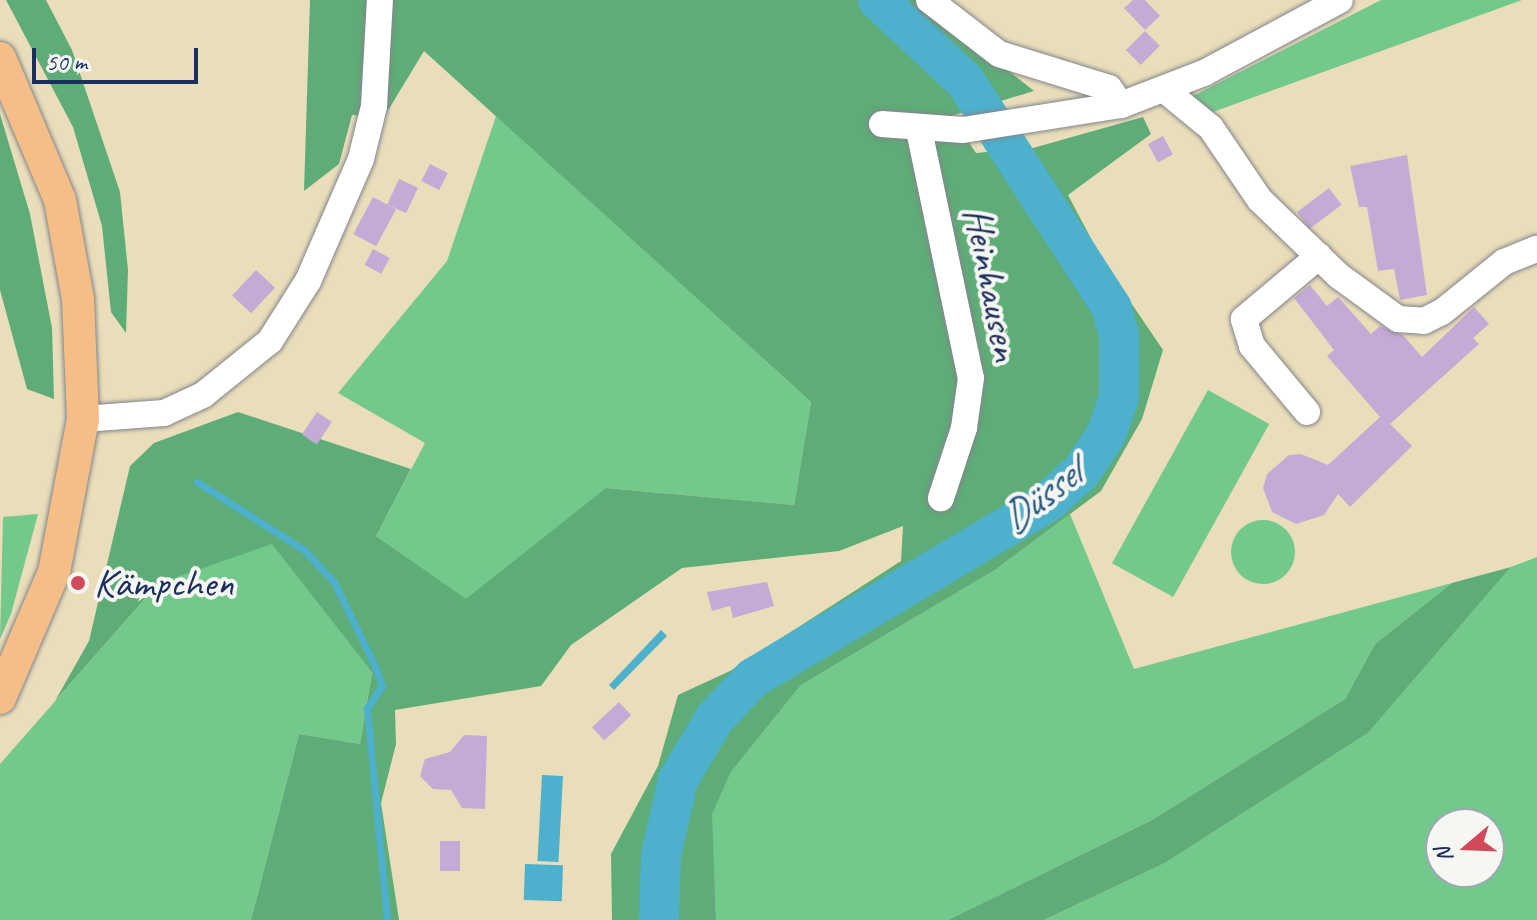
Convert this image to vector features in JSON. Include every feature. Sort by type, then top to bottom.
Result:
[{"type":"main road","points":[[0,58],[60,200],[78,299],[83,419],[54,572],[0,698]]},
{"type":"street","points":[[83,419],[164,413],[216,387],[270,341],[308,281],[361,159],[374,106],[380,0]]},
{"type":"street","points":[[929,0],[999,54],[1109,88],[1121,105]]},
{"type":"street","points":[[882,124],[919,130],[963,130],[1016,125],[1121,105],[1166,91],[1340,0]]},
{"type":"street","points":[[1166,91],[1211,128],[1260,200],[1319,256],[1398,319],[1410,322],[1442,312],[1504,262],[1537,249]]},
{"type":"street","name":"Heinhausen","points":[[919,130],[971,378],[964,428],[941,498]]},
{"type":"street","points":[[1307,412],[1252,346],[1244,319],[1319,256]]},
{"type":"green space","points":[[6,0],[46,0],[72,50],[120,192],[128,270],[126,333],[111,312],[102,226],[73,127]]},
{"type":"green space","points":[[310,0],[919,0],[1034,91],[951,116],[976,153],[1033,148],[1143,117],[1151,134],[1068,195],[1104,263],[1163,350],[1142,419],[1101,491],[995,570],[801,685],[731,772],[712,814],[716,920],[612,920],[611,854],[658,766],[678,695],[730,671],[901,561],[903,526],[839,551],[682,568],[571,645],[541,686],[395,710],[396,744],[381,803],[399,920],[251,920],[299,734],[360,744],[372,672],[272,544],[158,584],[55,701],[89,641],[130,466],[154,443],[238,412],[411,469],[376,536],[466,599],[606,488],[794,505],[811,402],[424,51],[384,117],[352,115],[339,164],[304,191]]},
{"type":"green space","points":[[1381,0],[1522,0],[1213,112],[1193,96]]},
{"type":"green space","points":[[0,114],[30,214],[52,328],[54,399],[27,389],[0,290]]},
{"type":"green space","points":[[496,116],[811,402],[794,505],[607,488],[466,600],[376,536],[425,443],[338,393],[447,261]]},
{"type":"green space","points":[[1208,390],[1269,424],[1173,597],[1112,563]]},
{"type":"green space","points":[[38,514],[11,614],[0,639],[3,517]]},
{"type":"green space","points":[[1070,514],[1134,669],[1452,583],[1375,644],[1345,699],[1152,820],[948,920],[716,920],[711,815],[731,772],[801,685],[995,570]]},
{"type":"green space","points":[[1257,520],[1269,520],[1286,529],[1293,540],[1293,564],[1286,575],[1269,584],[1257,584],[1245,579],[1236,570],[1231,558],[1231,546],[1236,534],[1245,525]]},
{"type":"green space","points":[[272,543],[372,671],[360,744],[299,734],[251,920],[0,920],[0,764],[158,584]]},
{"type":"green space","points":[[1537,557],[1537,920],[1044,920],[1165,863],[1368,733],[1511,567]]},
{"type":"green space","points":[[1511,567],[1368,733],[1165,863],[1044,920],[948,920],[1152,820],[1345,699],[1375,644],[1452,583]]},
{"type":"water","points":[[661,630],[667,636],[614,690],[609,685]]},
{"type":"water","points":[[542,775],[563,776],[558,862],[537,861]]},
{"type":"water","points":[[525,864],[563,865],[562,901],[524,900]]},
{"type":"building","points":[[1133,0],[1145,0],[1160,16],[1145,30],[1124,8]]},
{"type":"building","points":[[1145,31],[1160,46],[1141,65],[1126,50]]},
{"type":"building","points":[[1163,136],[1173,155],[1158,163],[1148,144]]},
{"type":"building","points":[[1407,155],[1427,295],[1400,300],[1394,269],[1378,271],[1367,207],[1359,207],[1350,166]]},
{"type":"building","points":[[430,164],[448,173],[439,190],[421,181]]},
{"type":"building","points":[[399,179],[418,188],[406,213],[387,204]]},
{"type":"building","points":[[1329,188],[1342,205],[1310,229],[1297,212]]},
{"type":"building","points":[[373,197],[396,209],[376,246],[353,234]]},
{"type":"building","points":[[373,249],[390,258],[381,274],[365,265]]},
{"type":"building","points":[[256,270],[275,288],[251,313],[232,296]]},
{"type":"building","points":[[1310,285],[1327,306],[1338,297],[1371,334],[1380,326],[1403,335],[1422,357],[1474,307],[1489,324],[1473,338],[1479,344],[1390,424],[1412,446],[1350,507],[1338,494],[1324,515],[1296,524],[1272,512],[1263,488],[1267,474],[1289,455],[1301,454],[1328,465],[1380,417],[1327,356],[1334,350],[1294,298]]},
{"type":"building","points":[[317,412],[332,422],[317,444],[302,434]]},
{"type":"building","points":[[767,582],[774,606],[733,618],[730,606],[712,611],[707,592]]},
{"type":"building","points":[[619,702],[631,715],[604,740],[592,727]]},
{"type":"building","points":[[464,735],[487,736],[485,809],[462,808],[451,790],[433,789],[420,776],[425,759],[450,752]]},
{"type":"building","points":[[440,841],[460,841],[460,871],[440,871]]},
{"type":"waterway","name":"Düssel","points":[[659,920],[661,855],[678,780],[715,718],[753,678],[1047,503],[1081,472],[1106,435],[1119,398],[1119,335],[1112,308],[965,81],[878,0]]},
{"type":"waterway","points":[[197,482],[304,550],[334,582],[373,662],[382,686],[367,708],[387,920]]},
{"type":"place","name":"Kämpchen","points":[[78,583]]}]
